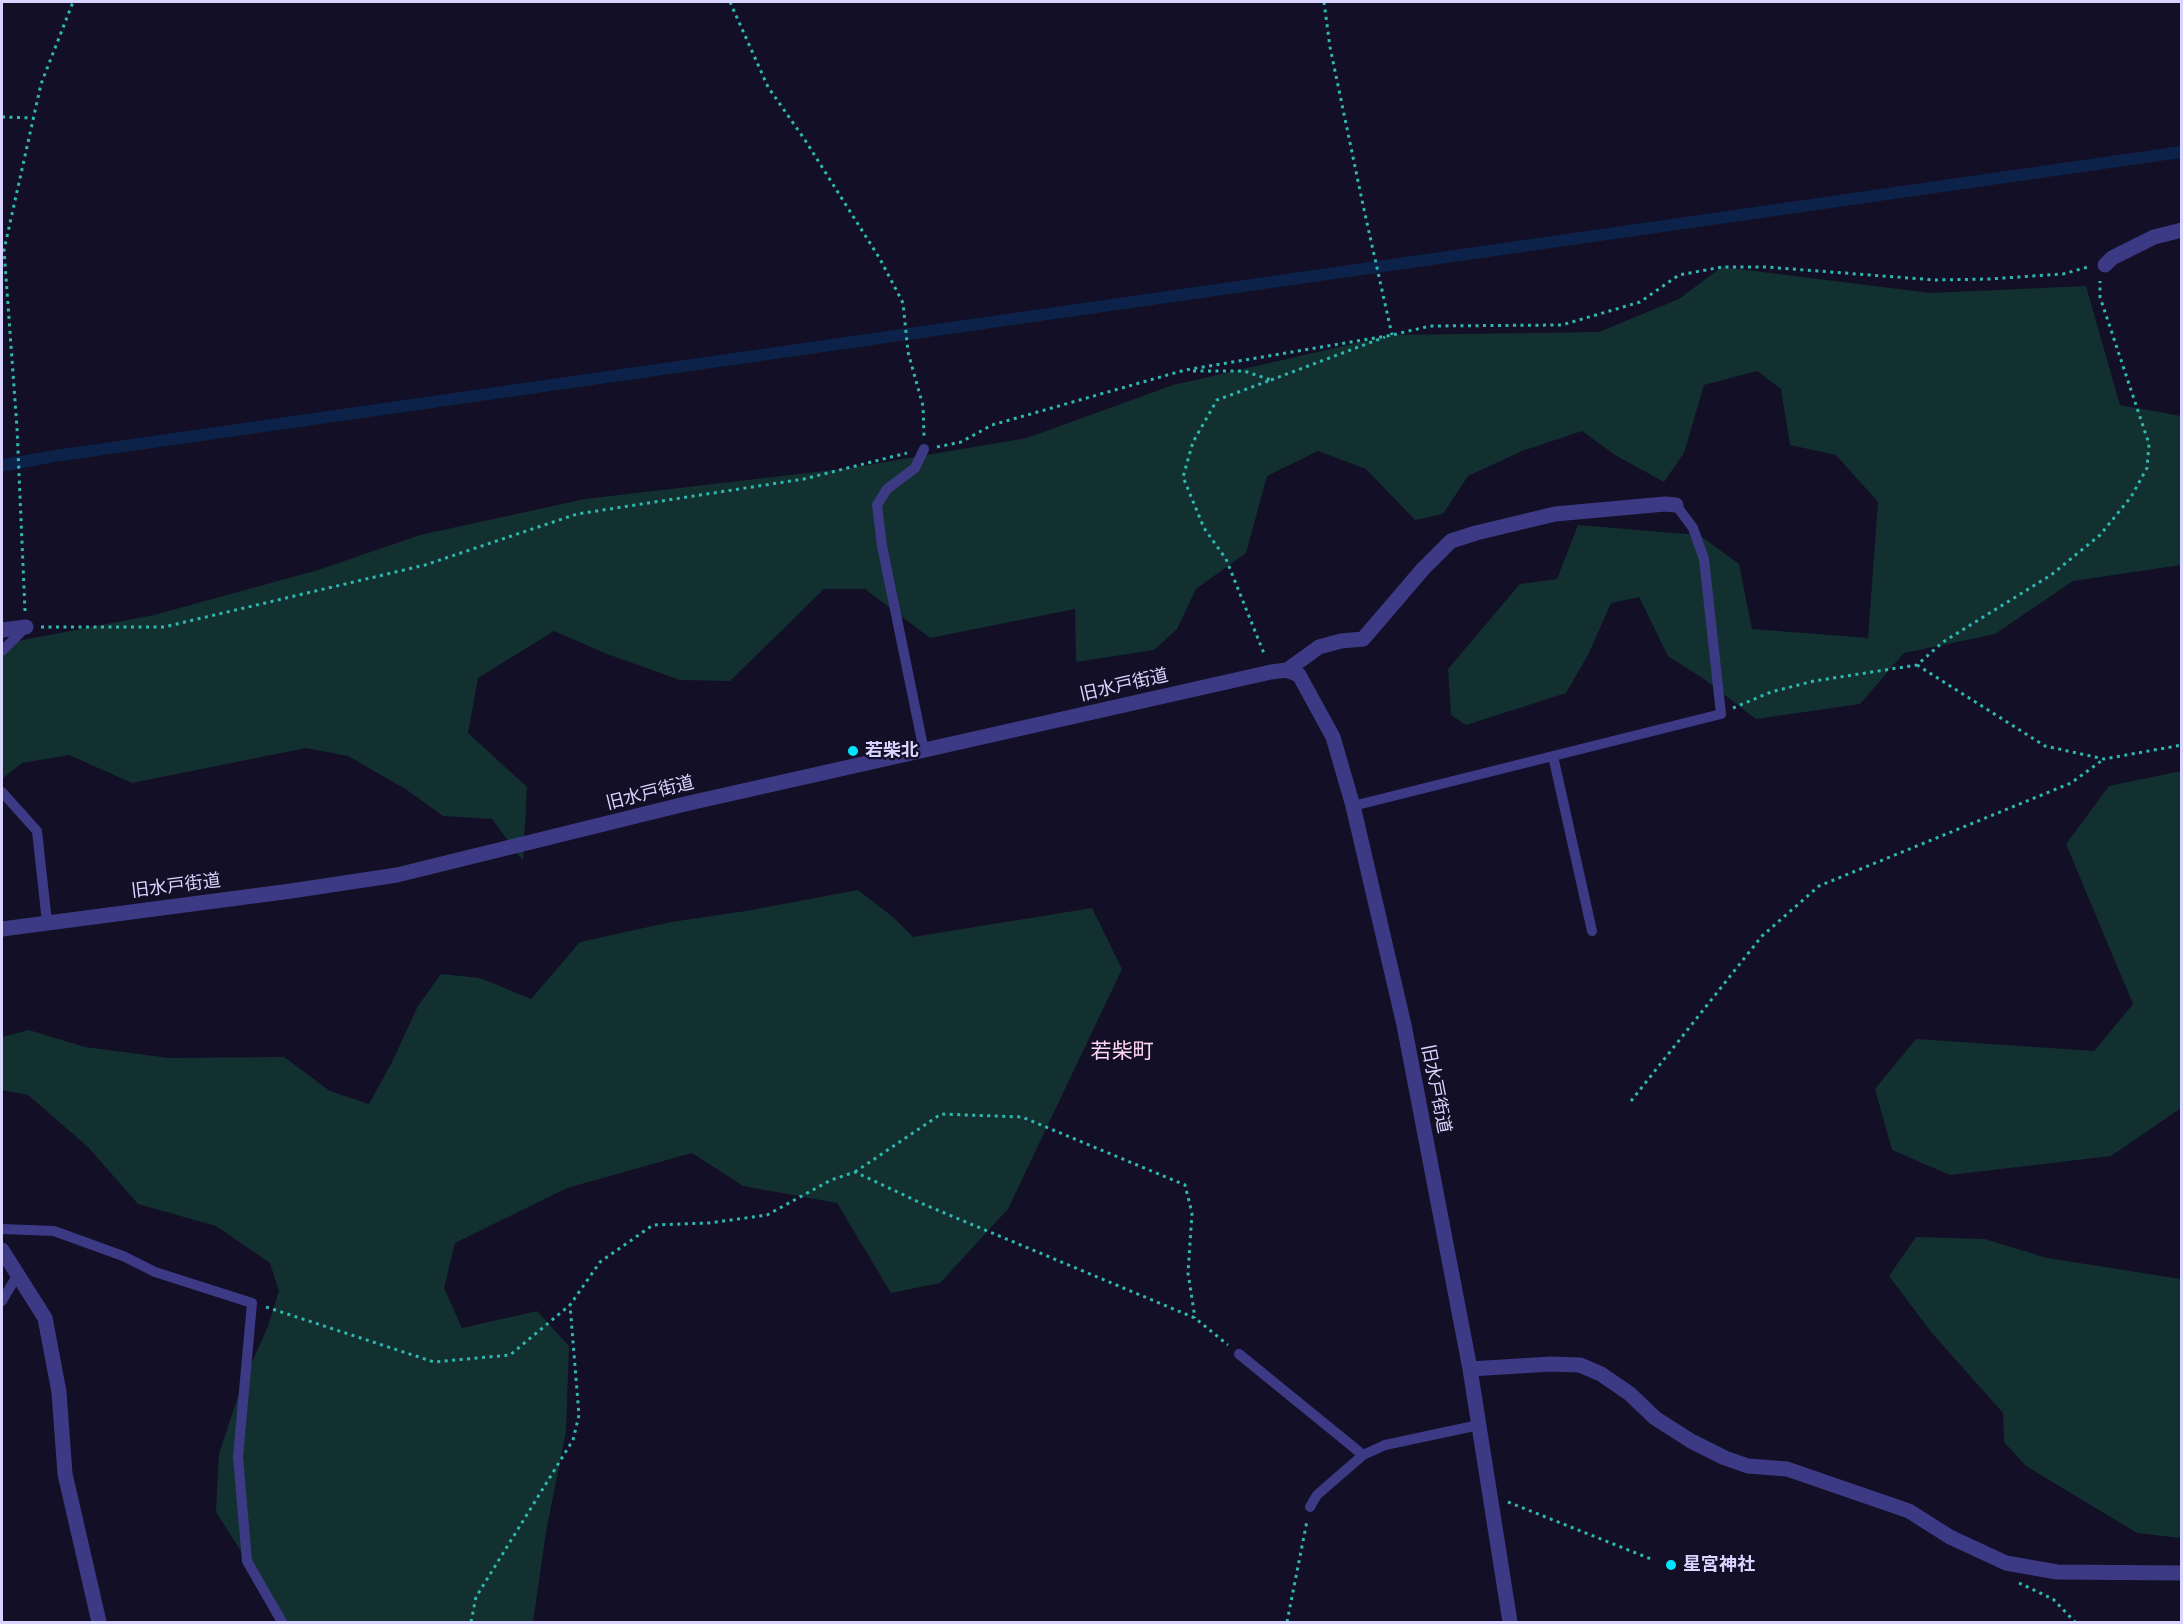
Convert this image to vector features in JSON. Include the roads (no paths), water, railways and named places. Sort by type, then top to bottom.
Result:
[{"type":"street","points":[[2105,265],[2112,258],[2154,237],[2181,230]]},
{"type":"street","points":[[1287,670],[1319,648],[1341,641],[1363,639],[1423,569],[1451,541],[1555,514],[1665,504],[1676,505]]},
{"type":"street","points":[[2,630],[26,627]]},
{"type":"street","name":"旧水戸街道","points":[[2,929],[397,875],[685,804],[1271,672],[1287,670],[1299,675],[1334,737],[1353,806],[1406,1036],[1470,1369],[1510,1623]]},
{"type":"street","points":[[2,1250],[45,1318],[59,1392],[65,1474],[99,1623]]},
{"type":"street","points":[[1470,1369],[1551,1364],[1580,1365],[1611,1380],[1630,1394],[1655,1418],[1691,1441],[1725,1458],[1748,1466],[1787,1469],[1909,1511],[1950,1537],[2006,1563],[2057,1572],[2181,1573]]},
{"type":"lane","points":[[924,449],[915,468],[887,489],[877,505],[882,546],[924,751]]},
{"type":"lane","points":[[1353,806],[1721,714],[1704,560],[1693,528],[1676,505]]},
{"type":"lane","points":[[2,651],[26,627]]},
{"type":"lane","points":[[1553,756],[1592,931]]},
{"type":"lane","points":[[2,792],[37,831],[47,922]]},
{"type":"lane","points":[[2,1229],[54,1231],[123,1256],[155,1272],[252,1303],[238,1457],[247,1561],[282,1623]]},
{"type":"lane","points":[[2,1301],[18,1274]]},
{"type":"lane","points":[[1239,1354],[1364,1455]]},
{"type":"lane","points":[[1310,1507],[1317,1496],[1364,1455],[1385,1445],[1479,1425]]},
{"type":"water","points":[[2181,146],[2181,158],[55,462],[2,472],[2,459],[55,450]]},
{"type":"place","name":"若柴北","points":[[853,751]]},
{"type":"place","name":"星宮神社","points":[[1671,1565]]},
{"type":"district","name":"若柴町","points":[[1122,1052]]}]
